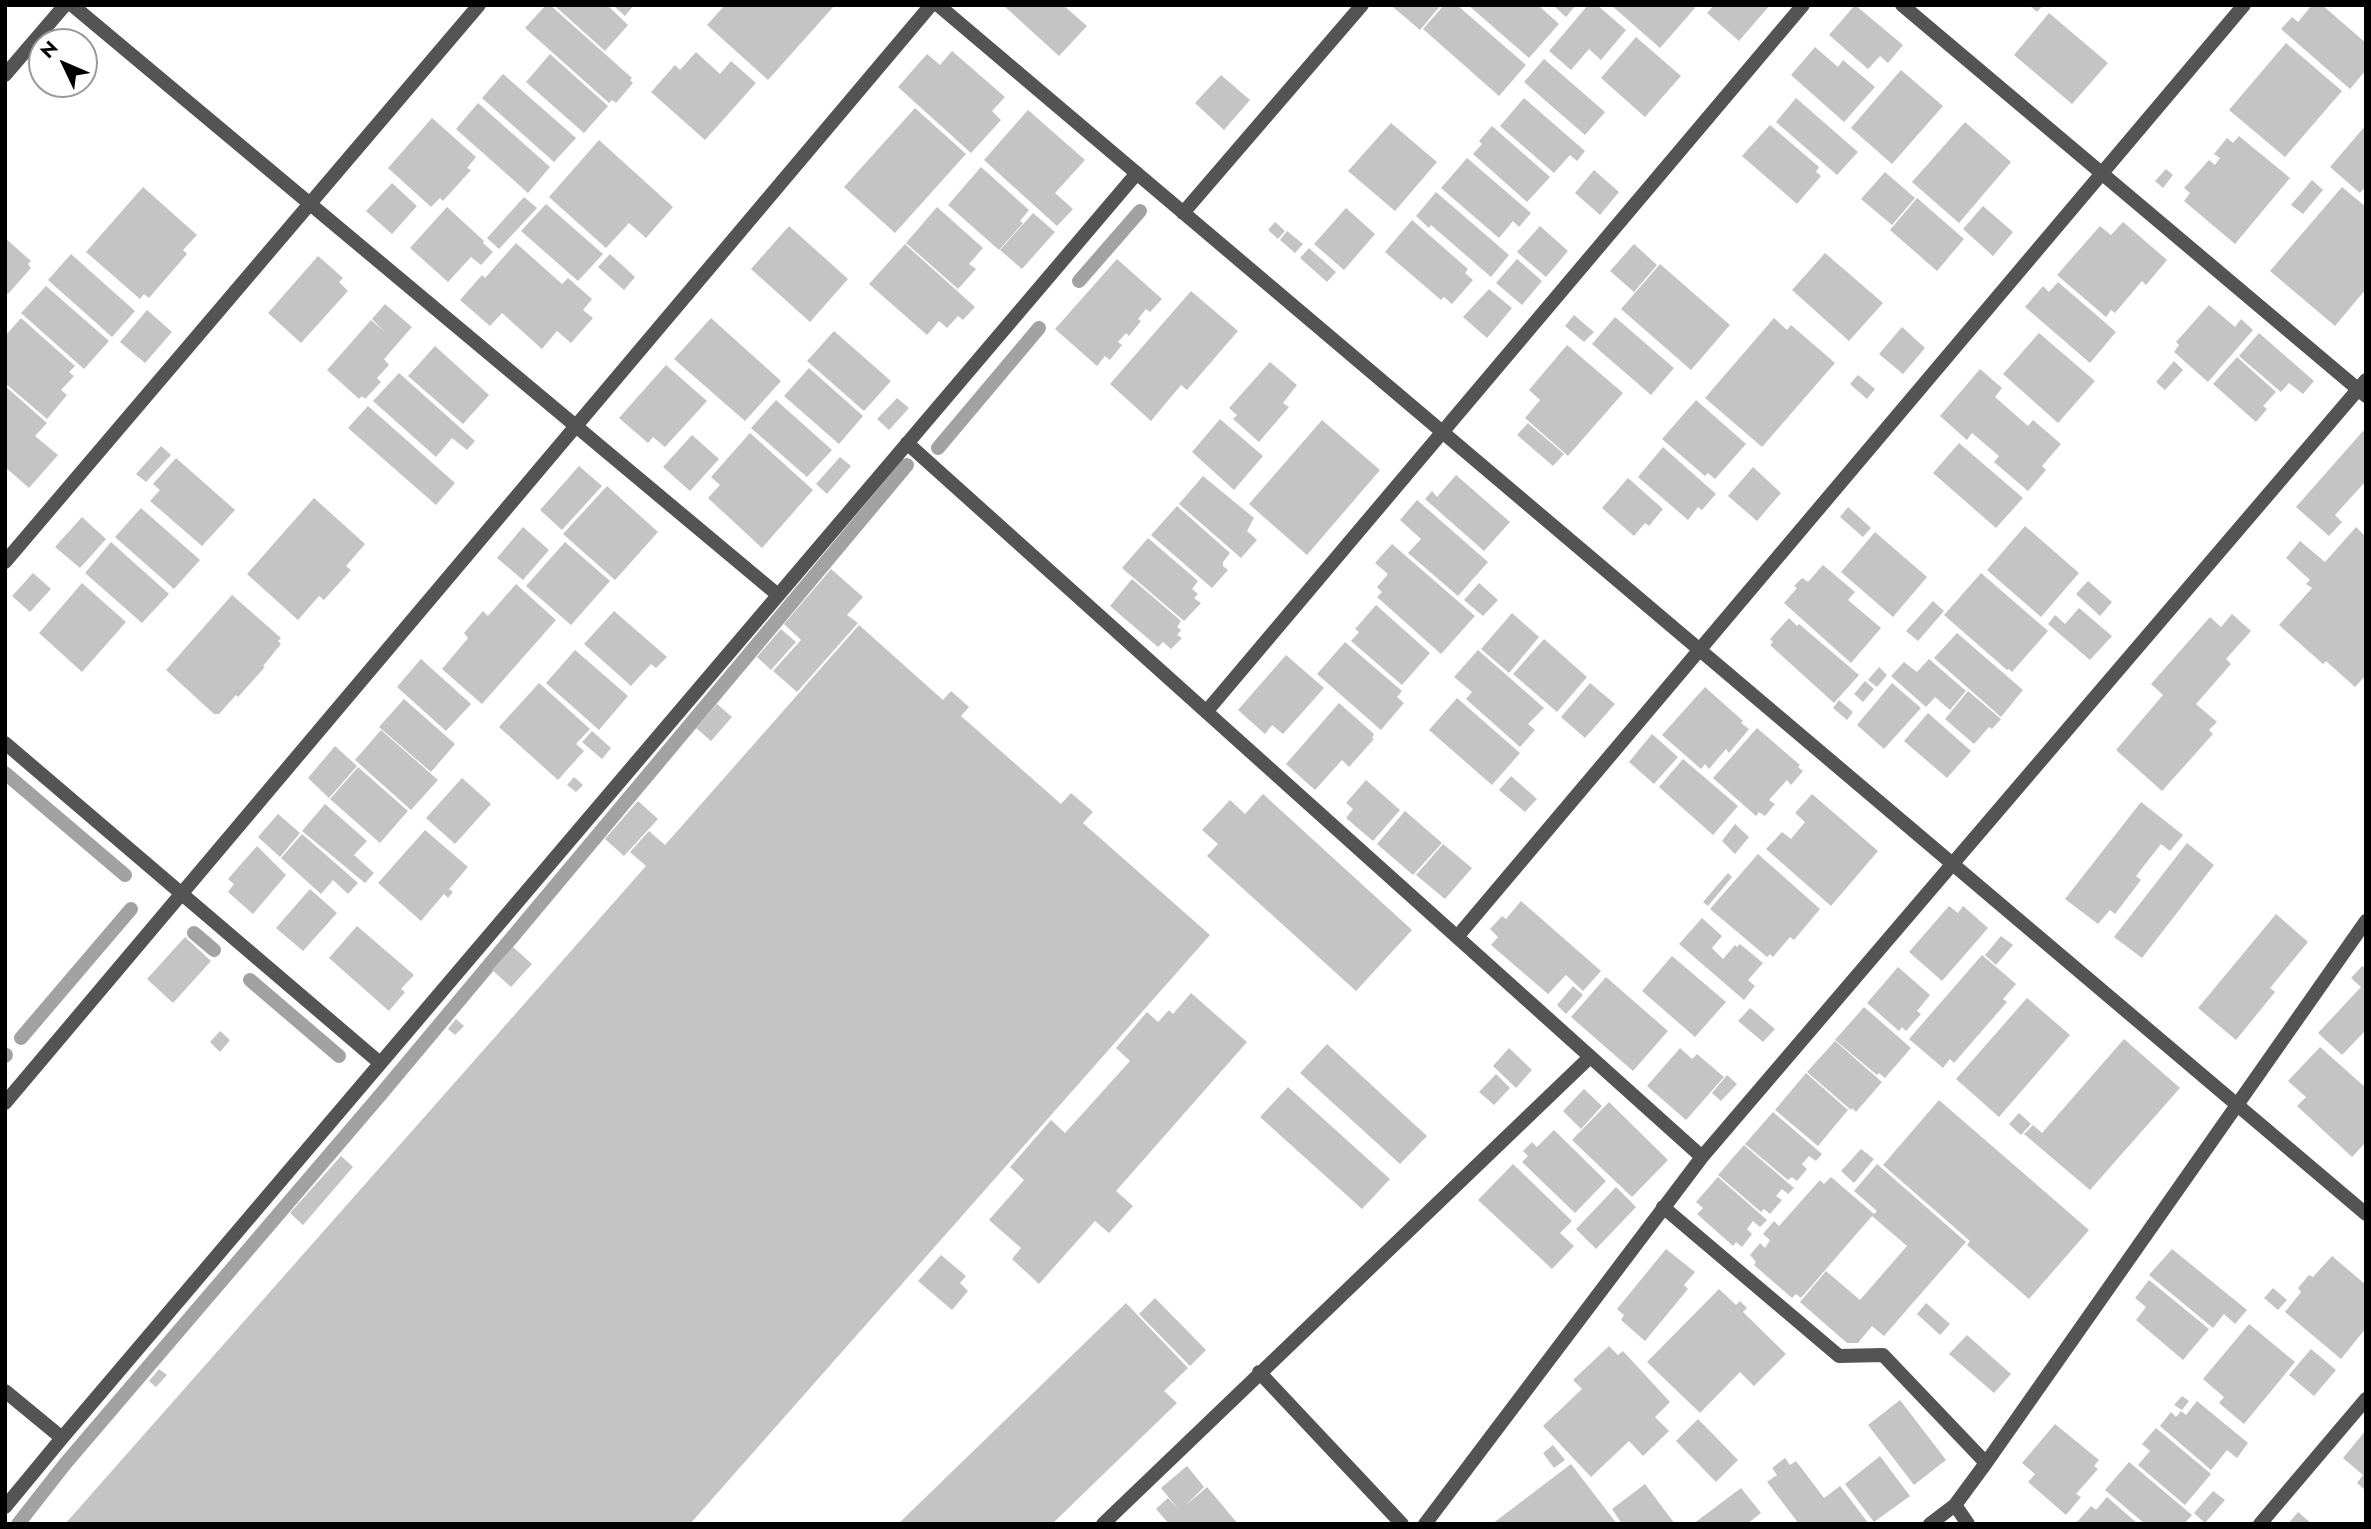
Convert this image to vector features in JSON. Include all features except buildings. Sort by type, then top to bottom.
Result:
[{"type":"street","points":[[5,75],[65,5]]},
{"type":"street","points":[[72,5],[778,595]]},
{"type":"street","points":[[5,562],[479,5]]},
{"type":"street","points":[[5,1103],[931,5]]},
{"type":"street","points":[[938,5],[2366,1214]]},
{"type":"street","points":[[1183,213],[1362,5]]},
{"type":"street","points":[[1206,712],[1803,5]]},
{"type":"street","points":[[1425,1524],[1702,1157],[2363,388],[2101,174],[1902,5]]},
{"type":"street","points":[[1457,937],[2244,5]]},
{"type":"street","points":[[5,1507],[1137,173]]},
{"type":"street","points":[[907,443],[1702,1157]]},
{"type":"street","points":[[5,743],[380,1063]]},
{"type":"street","points":[[1930,1524],[1955,1505],[1986,1463],[2366,921]]},
{"type":"street","points":[[1103,1524],[1590,1057]]},
{"type":"street","points":[[1663,1207],[1839,1356],[1883,1355],[1986,1463]]},
{"type":"street","points":[[1259,1372],[1402,1524]]},
{"type":"street","points":[[5,1391],[62,1438]]},
{"type":"street","points":[[2260,1524],[2366,1399]]},
{"type":"street","points":[[1955,1505],[1968,1524]]},
{"type":"waterway","points":[[1079,281],[1140,211]]},
{"type":"waterway","points":[[938,448],[1039,328]]},
{"type":"waterway","points":[[18,1524],[65,1464],[382,1093],[907,465]]},
{"type":"waterway","points":[[5,773],[125,875]]},
{"type":"waterway","points":[[21,1038],[131,909]]},
{"type":"waterway","points":[[194,933],[214,950]]},
{"type":"waterway","points":[[250,980],[339,1056]]}]
